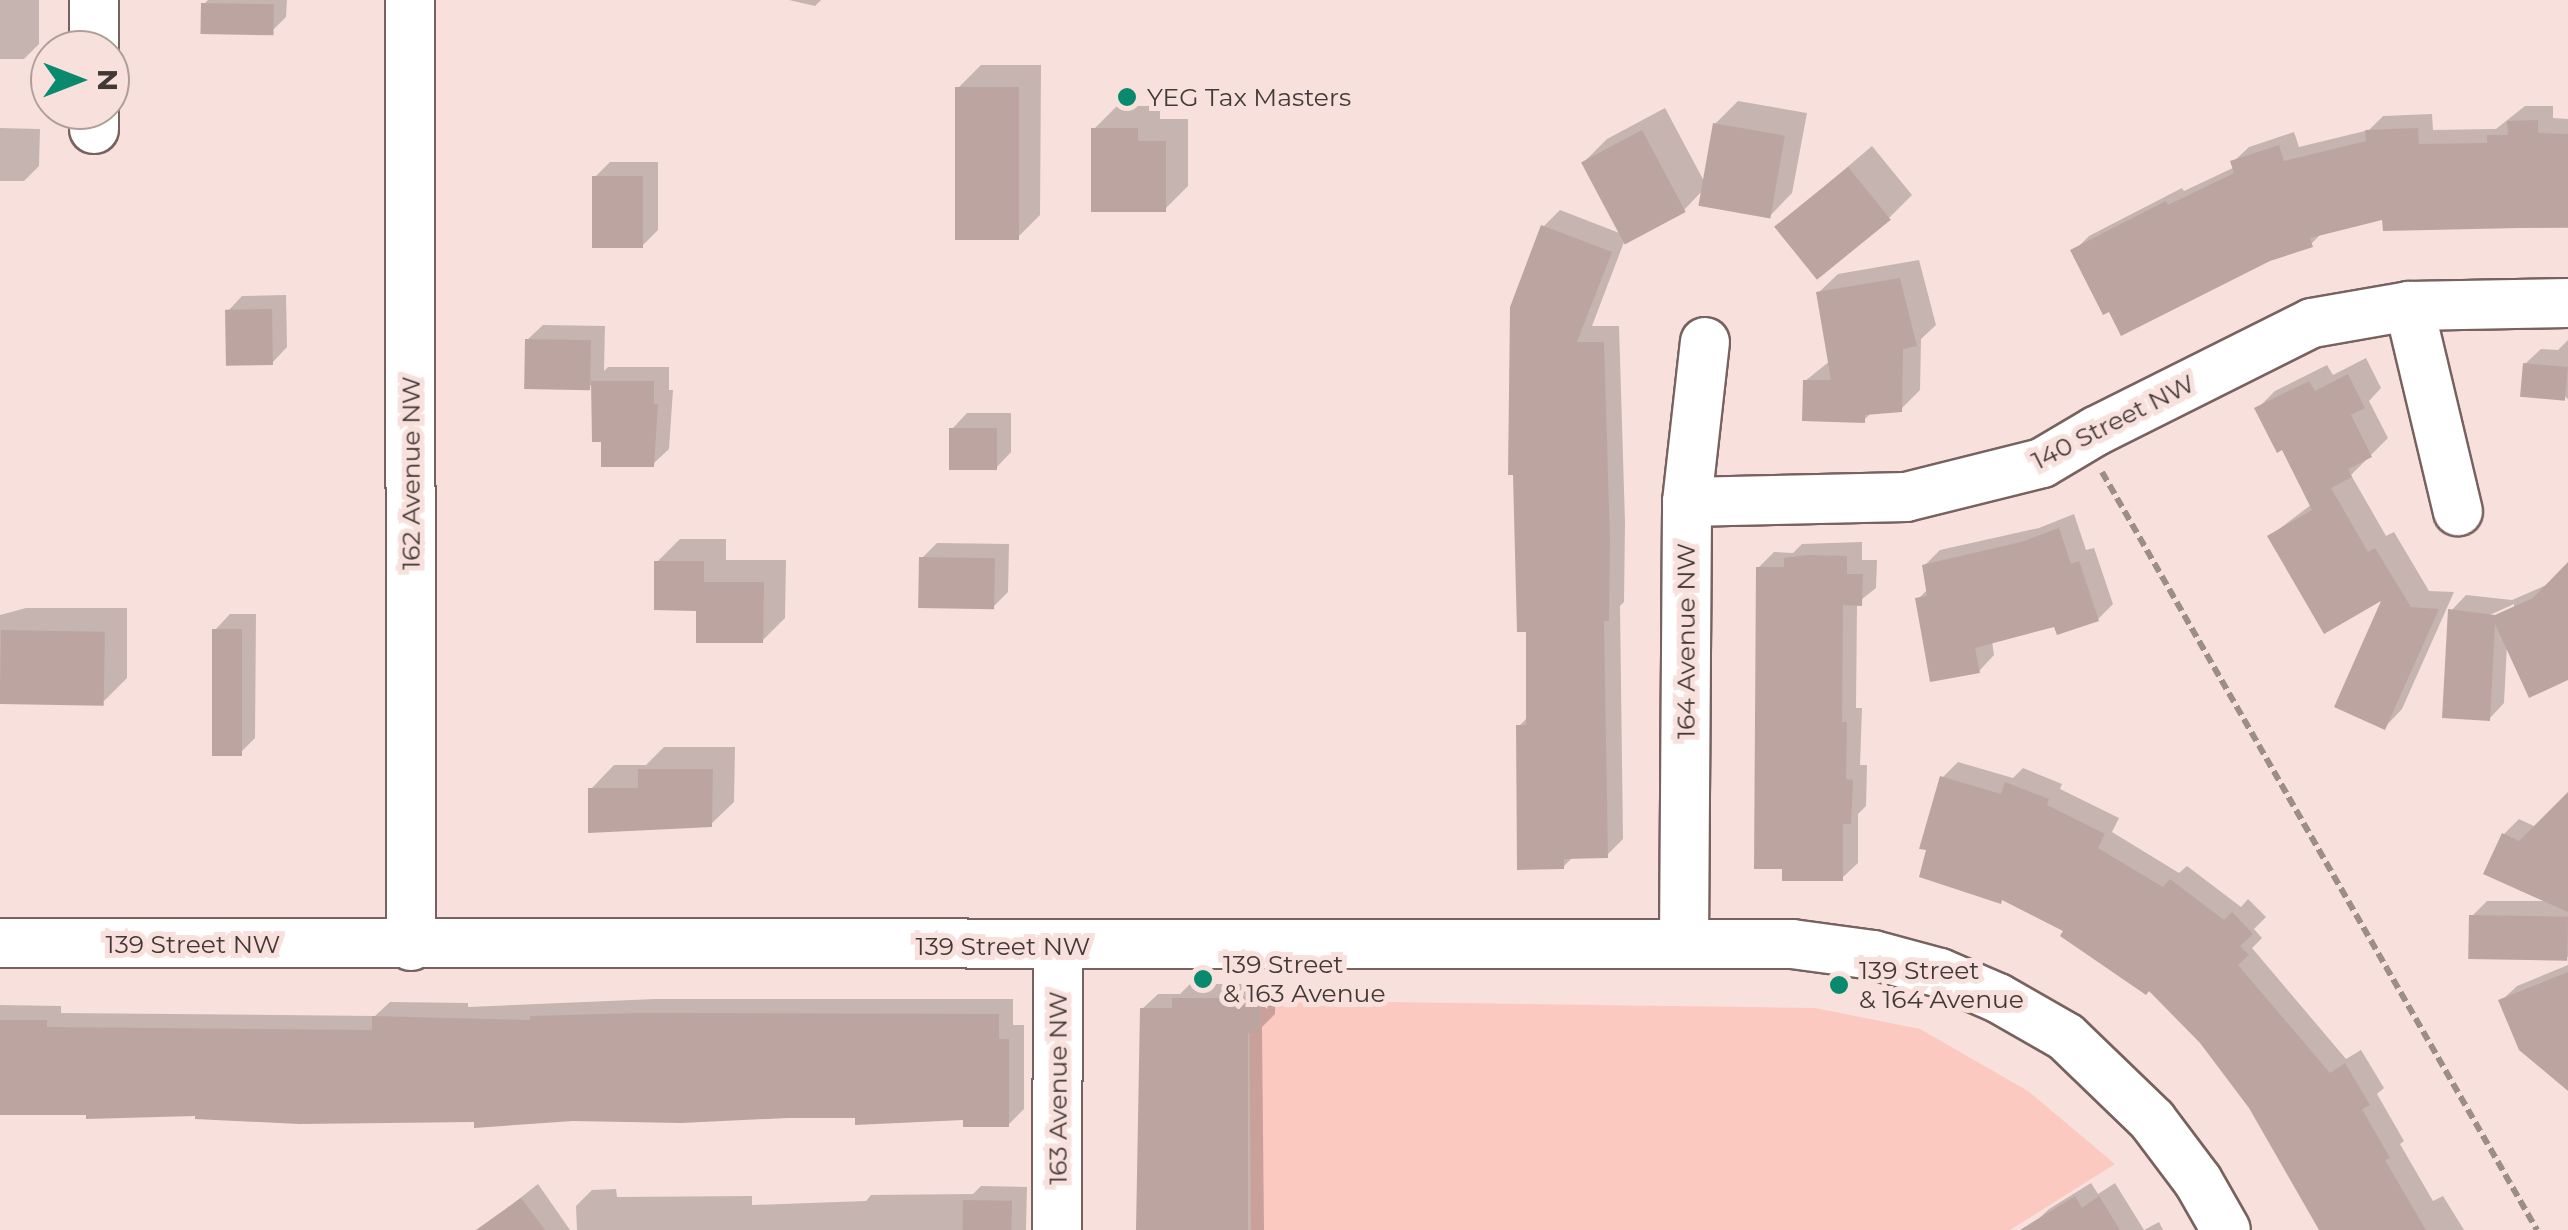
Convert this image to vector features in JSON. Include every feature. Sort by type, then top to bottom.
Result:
[{"type":"street","points":[[94,0],[94,30]]},
{"type":"street","name":"162 Avenue NW","points":[[410,0],[412,946]]},
{"type":"street","name":"140 Street NW","points":[[1687,502],[1906,497],[2042,463],[2083,438],[2312,323],[2409,306],[2568,302]]},
{"type":"street","points":[[2409,306],[2458,511]]},
{"type":"street","name":"164 Avenue NW","points":[[1684,940],[1687,502],[1706,342]]},
{"type":"street","name":"139 Street NW","points":[[0,943],[1058,947],[1684,940],[1792,944],[1873,955],[1940,972],[1998,998],[2066,1037],[2130,1098],[2198,1181],[2226,1230]]},
{"type":"street","name":"163 Avenue NW","points":[[1057,1230],[1058,947]]},
{"type":"path","points":[[2083,438],[2536,1230]]},
{"type":"shaded area","points":[[1249,1000],[1815,1008],[1920,1029],[2028,1091],[2115,1164],[2010,1230],[1251,1230]]},
{"type":"building","points":[[201,3],[274,4],[273,35],[200,34]]},
{"type":"building","points":[[955,87],[1019,87],[1019,240],[955,240]]},
{"type":"building","points":[[2538,120],[2538,133],[2568,134],[2568,227],[2383,231],[2382,220],[2310,238],[2313,247],[2270,261],[2121,336],[2109,312],[2103,315],[2070,250],[2166,201],[2168,205],[2234,173],[2230,161],[2279,145],[2284,161],[2366,141],[2365,130],[2418,128],[2419,144],[2487,143],[2487,135],[2508,135],[2507,121]]},
{"type":"building","points":[[1713,123],[1785,136],[1770,218],[1698,206]]},
{"type":"building","points":[[1091,128],[1138,128],[1138,141],[1166,141],[1166,212],[1091,212]]},
{"type":"building","points":[[1642,130],[1686,212],[1625,245],[1581,162]]},
{"type":"building","points":[[1848,167],[1891,220],[1817,280],[1774,227]]},
{"type":"building","points":[[592,176],[643,176],[643,248],[592,248]]},
{"type":"building","points":[[1541,225],[1612,252],[1577,342],[1604,342],[1610,540],[1609,621],[1604,621],[1608,858],[1564,859],[1564,869],[1517,870],[1516,725],[1526,725],[1526,632],[1517,632],[1513,475],[1508,475],[1510,307]]},
{"type":"building","points":[[1900,278],[1917,346],[1903,349],[1902,412],[1865,415],[1865,423],[1802,421],[1803,380],[1831,380],[1816,292]]},
{"type":"building","points":[[272,309],[273,365],[226,366],[225,310]]},
{"type":"building","points":[[525,339],[591,340],[590,390],[524,389]]},
{"type":"building","points":[[2523,363],[2568,367],[2565,401],[2520,397]]},
{"type":"building","points":[[2348,374],[2365,408],[2351,415],[2372,457],[2348,469],[2352,477],[2331,488],[2368,552],[2375,548],[2411,607],[2439,609],[2385,730],[2334,707],[2381,601],[2324,634],[2267,536],[2312,510],[2282,450],[2277,453],[2254,408],[2309,381],[2315,391]]},
{"type":"building","points":[[591,381],[654,381],[654,404],[658,404],[654,467],[601,467],[601,442],[592,442]]},
{"type":"building","points":[[949,428],[997,428],[997,470],[949,470]]},
{"type":"building","points":[[2059,528],[2071,564],[2079,561],[2099,621],[2057,635],[2054,627],[1975,648],[1980,673],[1930,682],[1915,598],[1927,596],[1922,565],[2021,542]]},
{"type":"building","points":[[1847,556],[1847,574],[1863,574],[1862,606],[1843,605],[1842,722],[1847,722],[1846,779],[1853,780],[1851,824],[1843,824],[1843,881],[1782,881],[1782,869],[1754,869],[1756,567],[1784,567],[1784,558]]},
{"type":"building","points":[[919,557],[995,558],[994,609],[918,608]]},
{"type":"building","points":[[654,561],[704,561],[704,582],[764,582],[763,643],[696,643],[696,611],[654,610]]},
{"type":"building","points":[[2568,562],[2568,680],[2529,698],[2495,624],[2490,721],[2442,718],[2448,609],[2495,615],[2533,598]]},
{"type":"building","points":[[212,629],[242,629],[242,756],[212,756]]},
{"type":"building","points":[[1,630],[105,632],[104,706],[0,704]]},
{"type":"building","points":[[638,769],[713,769],[712,827],[588,833],[588,788],[638,788]]},
{"type":"building","points":[[1940,776],[2001,794],[2005,782],[2049,799],[2047,805],[2105,834],[2098,848],[2163,887],[2170,879],[2224,920],[2232,912],[2253,934],[2240,946],[2249,955],[2238,965],[2330,1073],[2345,1063],[2370,1105],[2362,1109],[2390,1158],[2385,1160],[2426,1230],[2319,1230],[2249,1108],[2200,1043],[2149,991],[2146,995],[2060,936],[2063,931],[2002,900],[2001,904],[1919,877],[1926,850],[1919,849]]},
{"type":"building","points":[[2568,792],[2568,912],[2483,874],[2502,833],[2519,841]]},
{"type":"building","points":[[2469,915],[2568,917],[2567,961],[2468,959]]},
{"type":"building","points":[[2568,972],[2568,1091],[2519,1050],[2498,1000]]},
{"type":"building","points":[[1172,998],[1260,998],[1260,1032],[1248,1033],[1248,1230],[1136,1230],[1140,1008],[1172,1008]]},
{"type":"building","points":[[999,1014],[999,1039],[1009,1039],[1009,1127],[963,1127],[963,1120],[855,1125],[855,1118],[788,1118],[681,1123],[573,1121],[474,1128],[474,1122],[299,1124],[195,1116],[86,1119],[86,1115],[0,1115],[0,1020],[47,1020],[47,1027],[372,1030],[372,1016],[530,1020],[530,1016]]},
{"type":"building","points":[[2075,1196],[2082,1208],[2099,1196],[2120,1230],[2020,1230]]},
{"type":"building","points":[[521,1198],[545,1230],[476,1230]]},
{"type":"building","points":[[963,1200],[1012,1201],[1011,1230],[962,1230]]},
{"type":"place","name":"YEG Tax Masters","points":[[1127,97]]},
{"type":"place","name":"139 Street & 163 Avenue","points":[[1203,979]]},
{"type":"place","name":"139 Street & 164 Avenue","points":[[1839,985]]}]
